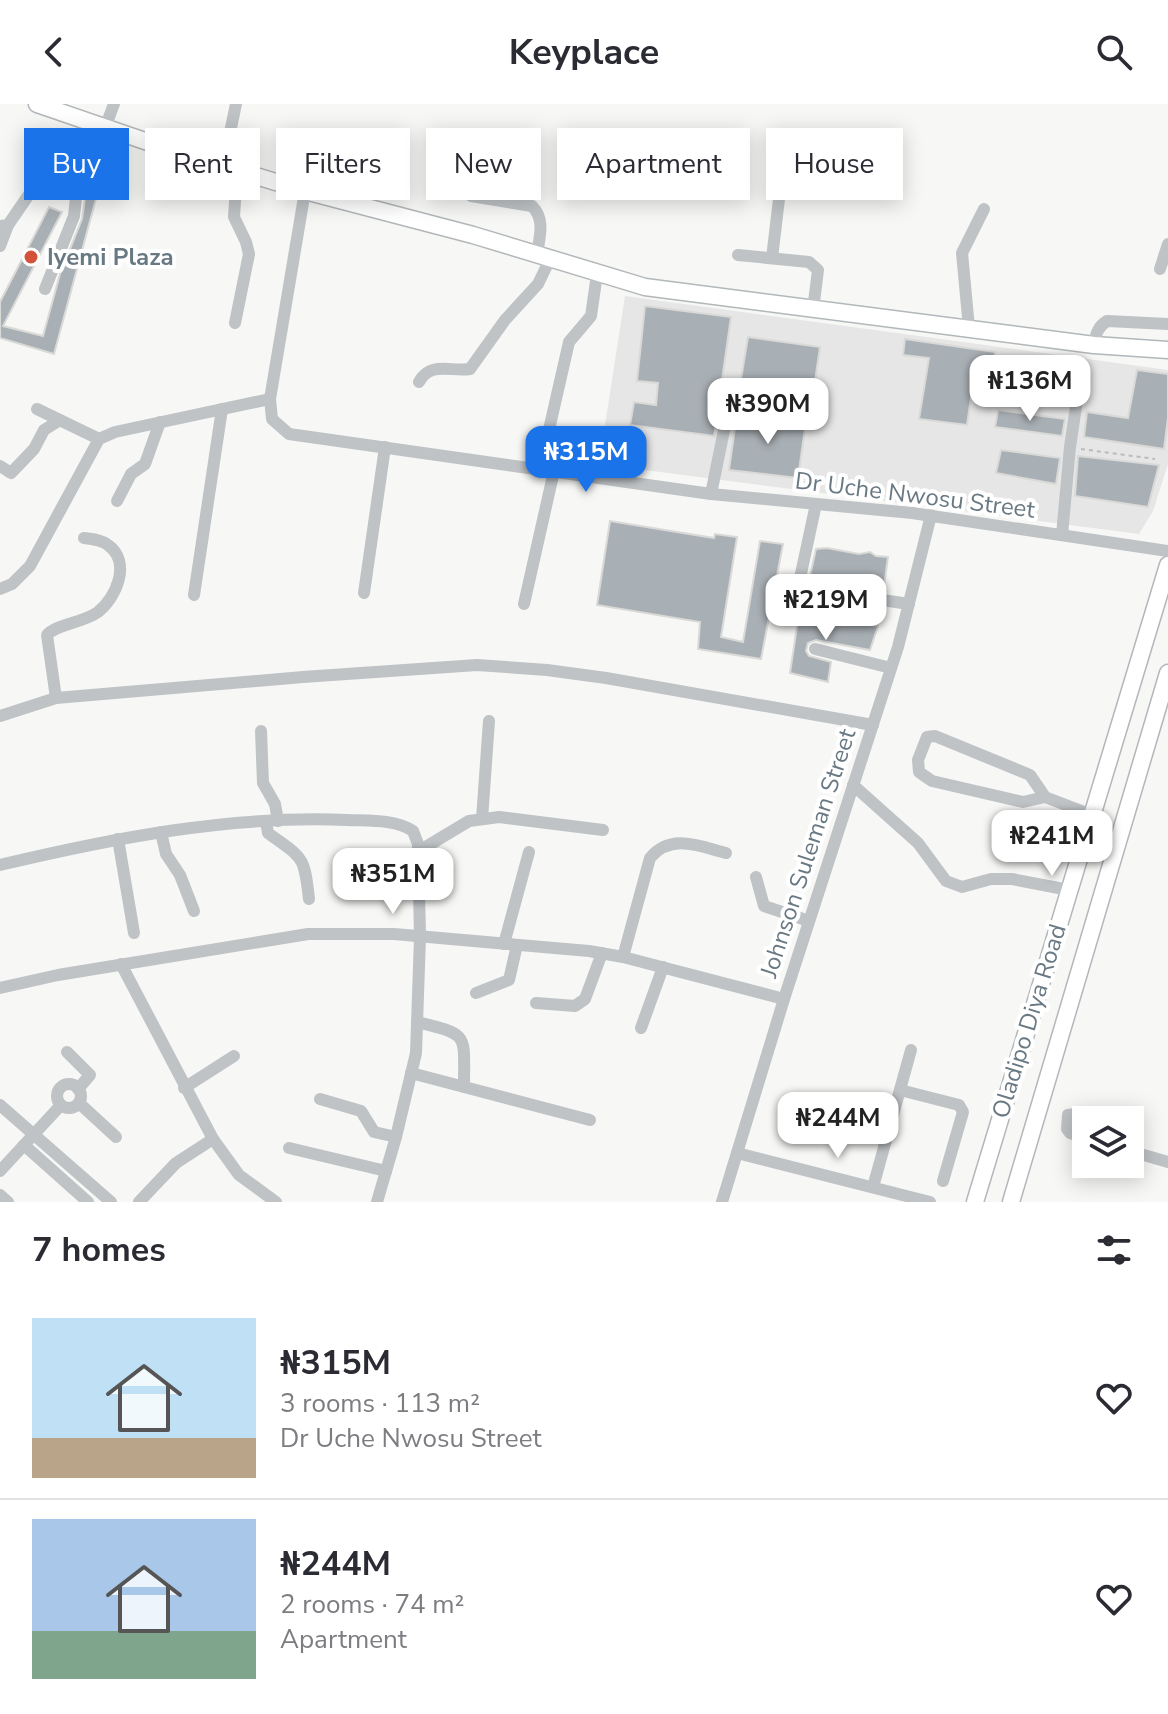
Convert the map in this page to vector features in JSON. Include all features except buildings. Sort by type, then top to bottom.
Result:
[{"type":"main road","points":[[37,104],[105,128]]},
{"type":"main road","points":[[339,200],[473,235],[645,287],[1094,345],[1168,350]]},
{"type":"main road","name":"Oladipo Diya Road","points":[[975,1202],[1168,566]]},
{"type":"main road","name":"Oladipo Diya Road","points":[[1011,1202],[1168,673]]},
{"type":"street","points":[[105,128],[114,104]]},
{"type":"street","points":[[234,128],[236,104]]},
{"type":"street","points":[[84,128],[86,121]]},
{"type":"street","points":[[0,246],[4,226],[24,200]]},
{"type":"street","points":[[45,289],[74,216],[76,200]]},
{"type":"street","points":[[233,200],[234,217],[249,254],[235,323]]},
{"type":"street","points":[[0,589],[12,584],[30,566],[99,439],[106,434],[270,399],[303,200]]},
{"type":"street","points":[[419,382],[424,373],[432,369],[470,369],[505,320],[538,284],[544,257],[537,211],[532,206],[495,200]]},
{"type":"street","points":[[772,258],[779,200]]},
{"type":"street","points":[[969,328],[962,253],[984,209]]},
{"type":"street","points":[[1160,269],[1168,244]]},
{"type":"street","points":[[738,255],[815,265],[818,270],[813,310]]},
{"type":"street","points":[[540,469],[569,342],[591,316],[597,274]]},
{"type":"street","points":[[1094,345],[1101,324],[1107,321],[1168,324]]},
{"type":"street","points":[[1062,535],[1081,373]]},
{"type":"street","points":[[711,494],[731,396]]},
{"type":"street","name":"Dr Uche Nwosu Street","points":[[270,399],[272,419],[289,434],[711,494],[931,515],[1168,551]]},
{"type":"street","points":[[37,409],[99,439]]},
{"type":"street","points":[[194,595],[222,409]]},
{"type":"street","points":[[0,466],[11,473],[34,449],[44,430],[60,420]]},
{"type":"street","points":[[117,501],[131,474],[144,467],[160,422]]},
{"type":"street","points":[[364,593],[385,447]]},
{"type":"street","points":[[524,604],[554,471]]},
{"type":"street","points":[[816,504],[799,583],[802,588],[909,604]]},
{"type":"street","name":"Johnson Suleman Street","points":[[722,1202],[891,668],[931,515]]},
{"type":"street","points":[[56,698],[47,635],[51,630],[80,622],[103,608],[115,591],[119,575],[114,550],[107,544],[84,538]]},
{"type":"street","points":[[815,649],[891,668]]},
{"type":"street","points":[[0,716],[56,698],[477,665],[606,678],[873,725]]},
{"type":"street","points":[[482,819],[489,721]]},
{"type":"street","points":[[261,731],[263,783],[275,804],[268,833],[294,850],[305,863],[309,899]]},
{"type":"street","points":[[1045,797],[1030,775],[935,736],[927,737],[918,760],[919,772],[926,778],[1023,802],[1045,797],[1092,815]]},
{"type":"street","points":[[853,785],[918,843],[946,881],[962,887],[991,879],[1012,879],[1069,890]]},
{"type":"street","points":[[419,851],[469,821],[499,817],[603,830]]},
{"type":"street","points":[[0,865],[161,832],[272,822],[332,819],[398,824],[413,831],[419,851],[416,1053],[377,1202]]},
{"type":"street","points":[[161,832],[166,854],[180,875],[194,911]]},
{"type":"street","points":[[118,839],[134,933]]},
{"type":"street","points":[[623,957],[650,858],[658,849],[670,843],[684,843],[726,853]]},
{"type":"street","points":[[476,993],[509,980],[510,944],[529,852]]},
{"type":"street","points":[[756,877],[764,906],[809,921]]},
{"type":"street","points":[[0,988],[58,975],[308,934],[420,937],[602,953],[784,999]]},
{"type":"street","points":[[536,1003],[581,1004],[602,953]]},
{"type":"street","points":[[121,964],[213,1139],[239,1175],[276,1202]]},
{"type":"street","points":[[641,1028],[663,967]]},
{"type":"street","points":[[417,1022],[454,1031],[461,1038],[464,1087]]},
{"type":"street","points":[[873,1202],[911,1050]]},
{"type":"street","points":[[67,1052],[90,1075],[78,1089]]},
{"type":"street","points":[[184,1088],[234,1056]]},
{"type":"street","points":[[411,1073],[590,1120]]},
{"type":"street","points":[[70,1084],[78,1089],[81,1093],[79,1103],[70,1108],[61,1105],[57,1096],[61,1087],[70,1084]]},
{"type":"street","points":[[900,1090],[962,1108],[943,1181]]},
{"type":"street","points":[[320,1099],[361,1111],[374,1132],[396,1137]]},
{"type":"street","points":[[79,1103],[116,1137]]},
{"type":"street","points":[[0,1105],[111,1202]]},
{"type":"street","points":[[1,1168],[61,1105]]},
{"type":"street","points":[[1072,1114],[1068,1115],[1067,1129],[1072,1134]]},
{"type":"street","points":[[139,1202],[176,1163],[213,1139]]},
{"type":"street","points":[[24,1145],[88,1202]]},
{"type":"street","points":[[289,1148],[386,1171]]},
{"type":"street","points":[[737,1153],[930,1202]]},
{"type":"street","points":[[1144,1155],[1168,1162]]},
{"type":"street","points":[[0,1195],[8,1202]]},
{"type":"path","points":[[1070,447],[1155,459]]},
{"type":"shaded area","points":[[625,296],[1168,370],[1168,464],[1153,511],[1139,534],[599,464]]},
{"type":"place","name":"Iyemi Plaza","points":[[31,257]]}]
